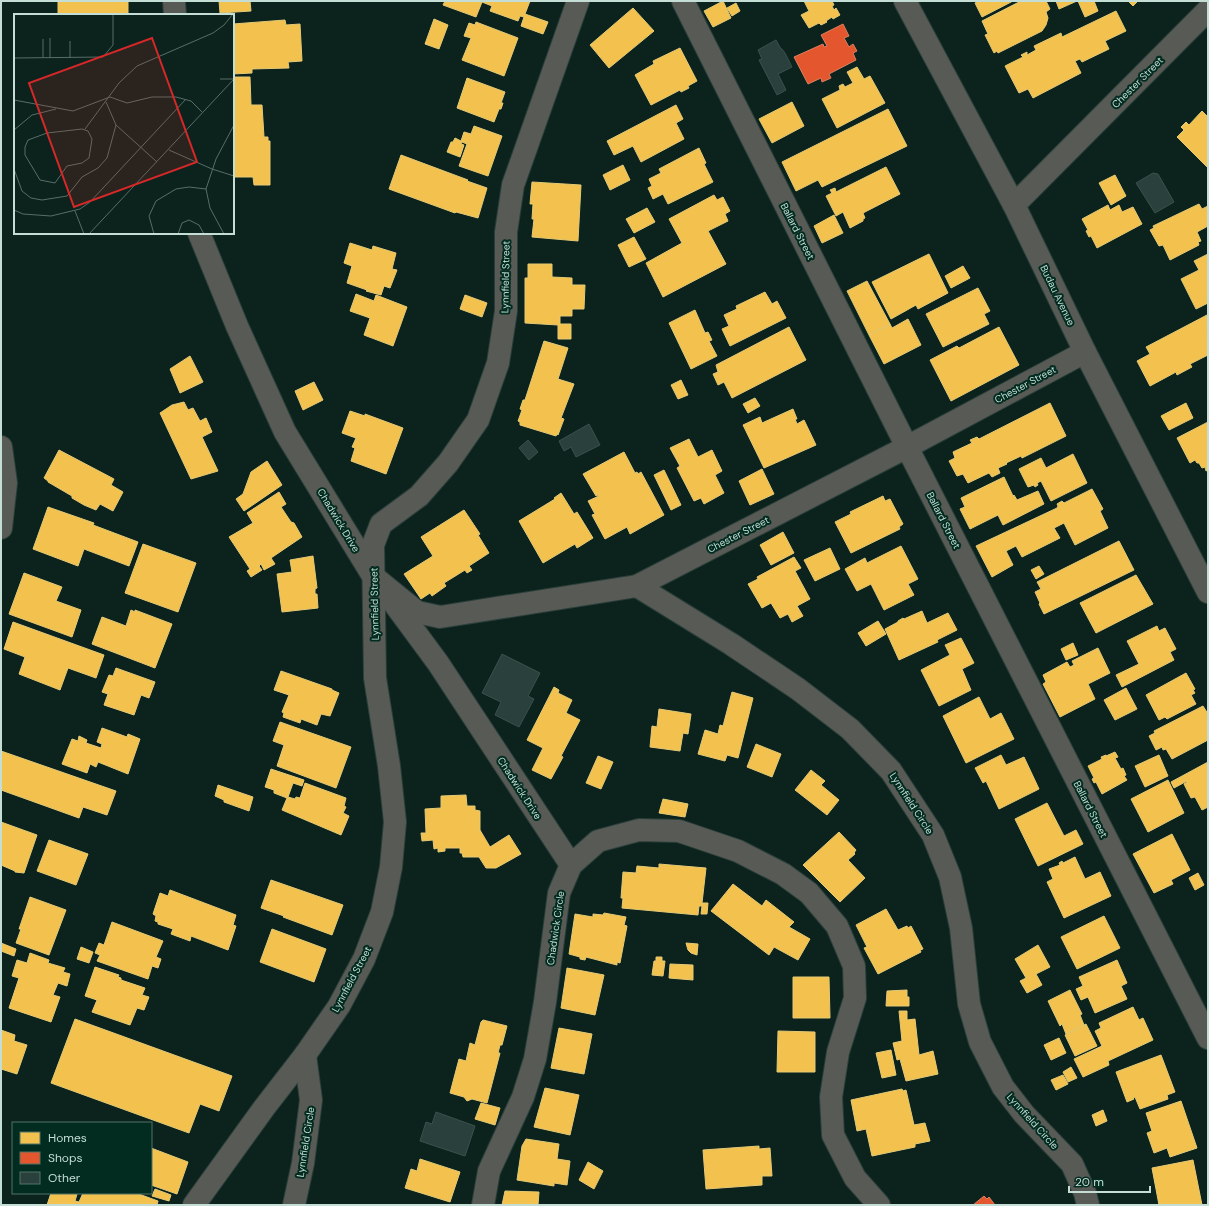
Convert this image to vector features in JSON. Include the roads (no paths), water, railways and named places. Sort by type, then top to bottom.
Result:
[{"type":"street","points":[[174,1],[174,14]]},
{"type":"street","name":"Lynnfield Street","points":[[194,1205],[264,1108],[305,1055],[339,1006],[364,959],[382,912],[391,867],[395,822],[389,766],[375,678],[373,545],[380,524],[419,496],[448,463],[478,420],[498,363],[506,311],[506,232],[513,184],[578,1]]},
{"type":"street","name":"Ballard Street","points":[[683,1],[907,447],[1208,1038]]},
{"type":"street","name":"Budau Avenue","points":[[905,1],[1014,205],[1085,352],[1208,592]]},
{"type":"street","name":"Chester Street","points":[[1014,205],[1208,10]]},
{"type":"street","name":"Chadwick Drive","points":[[199,234],[237,326],[285,432],[374,577],[438,663],[570,864]]},
{"type":"street","name":"Chester Street","points":[[374,577],[418,612],[440,617],[637,586],[907,447],[1085,352]]},
{"type":"street","points":[[1,447],[6,483],[1,528]]},
{"type":"street","name":"Lynnfield Circle","points":[[637,586],[732,644],[798,689],[850,729],[891,770],[933,835],[950,877],[961,928],[969,1004],[980,1042],[1003,1087],[1024,1114],[1072,1164],[1085,1193],[1088,1205]]},
{"type":"street","name":"Chadwick Circle","points":[[483,1205],[489,1171],[523,1097],[535,1059],[545,1002],[559,893],[570,864],[598,841],[639,830],[679,831],[738,851],[783,874],[809,893],[837,926],[854,966],[855,998],[838,1052],[831,1097],[833,1135],[855,1178],[879,1205]]},
{"type":"street","name":"Lynnfield Circle","points":[[294,1205],[303,1163],[311,1100],[305,1055]]}]
